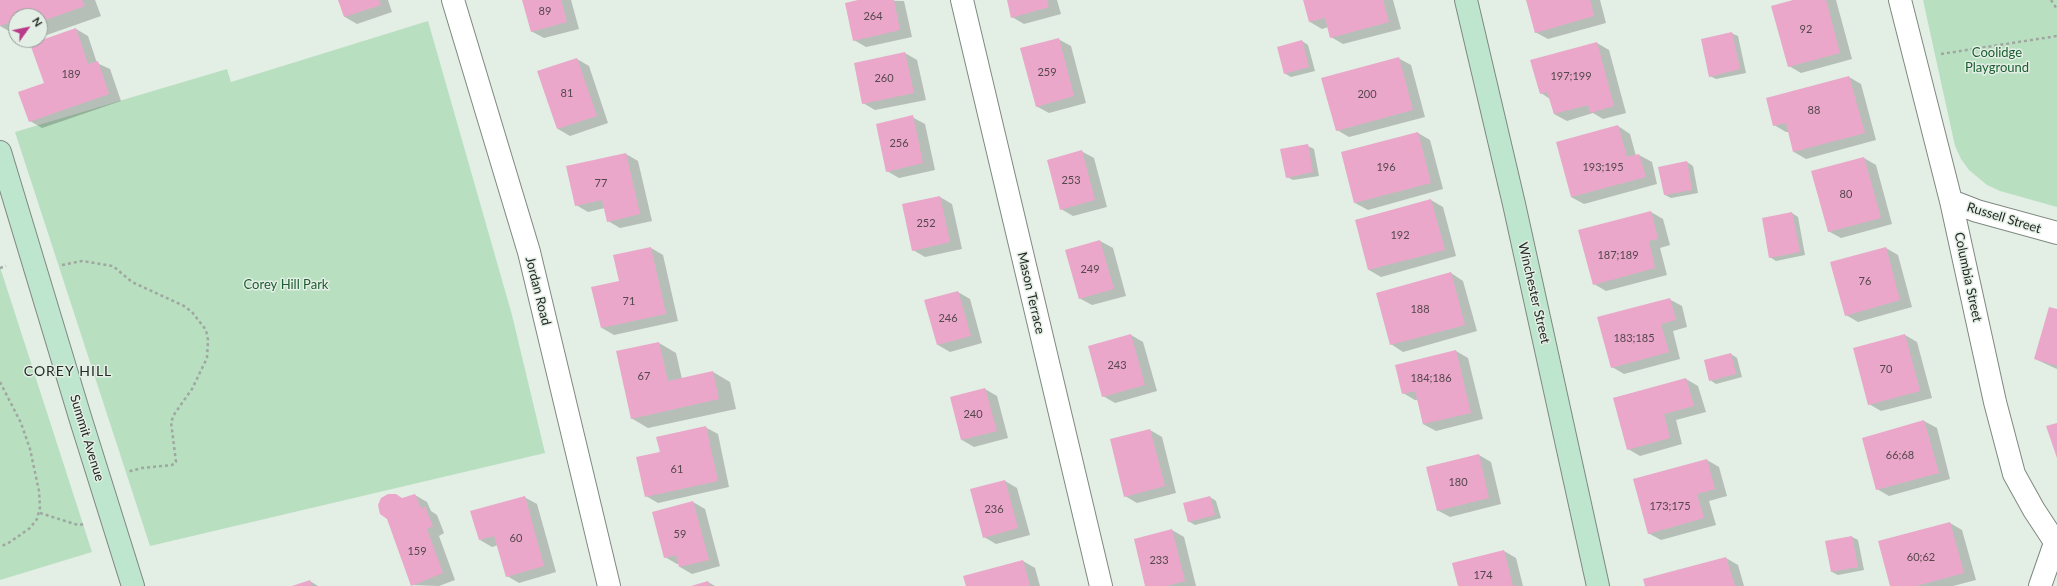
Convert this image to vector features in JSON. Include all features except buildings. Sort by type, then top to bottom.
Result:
[{"type":"street","name":"Jordan Road","points":[[453,0],[528,252],[608,586]]},
{"type":"street","name":"Mason Terrace","points":[[962,0],[1102,586]]},
{"type":"street","name":"Winchester Street","points":[[1466,0],[1514,204],[1598,586]]},
{"type":"street","name":"Columbia Street","points":[[1900,0],[1952,201],[1995,402],[2014,474],[2034,510],[2056,544]]},
{"type":"street","name":"Summit Avenue","points":[[0,152],[80,418],[133,586]]},
{"type":"street","name":"Russell Street","points":[[1952,201],[1977,211],[2057,233]]},
{"type":"street","points":[[2040,586],[2056,544]]},
{"type":"path","points":[[2051,0],[2057,9]]},
{"type":"path","points":[[1914,57],[2057,36]]},
{"type":"path","points":[[60,265],[82,261],[113,266],[132,282],[184,306],[201,322],[206,330],[208,340],[208,358],[192,389],[175,413],[172,422],[176,462],[172,465],[142,468],[127,472]]},
{"type":"path","points":[[0,382],[21,423],[30,449],[39,490],[40,512],[30,528],[21,536],[0,546]]},
{"type":"path","points":[[40,512],[78,525],[88,523]]},
{"type":"green space","name":"Coolidge Playground","points":[[1923,0],[2057,0],[2057,207],[2000,191],[1987,185],[1969,170],[1961,159],[1955,146]]},
{"type":"green space","name":"Corey Hill Park","points":[[428,21],[512,315],[545,453],[150,546],[15,132],[227,69],[231,82]]},
{"type":"green space","points":[[0,267],[92,552],[0,580]]},
{"type":"district","name":"COREY HILL","points":[[68,371]]}]
